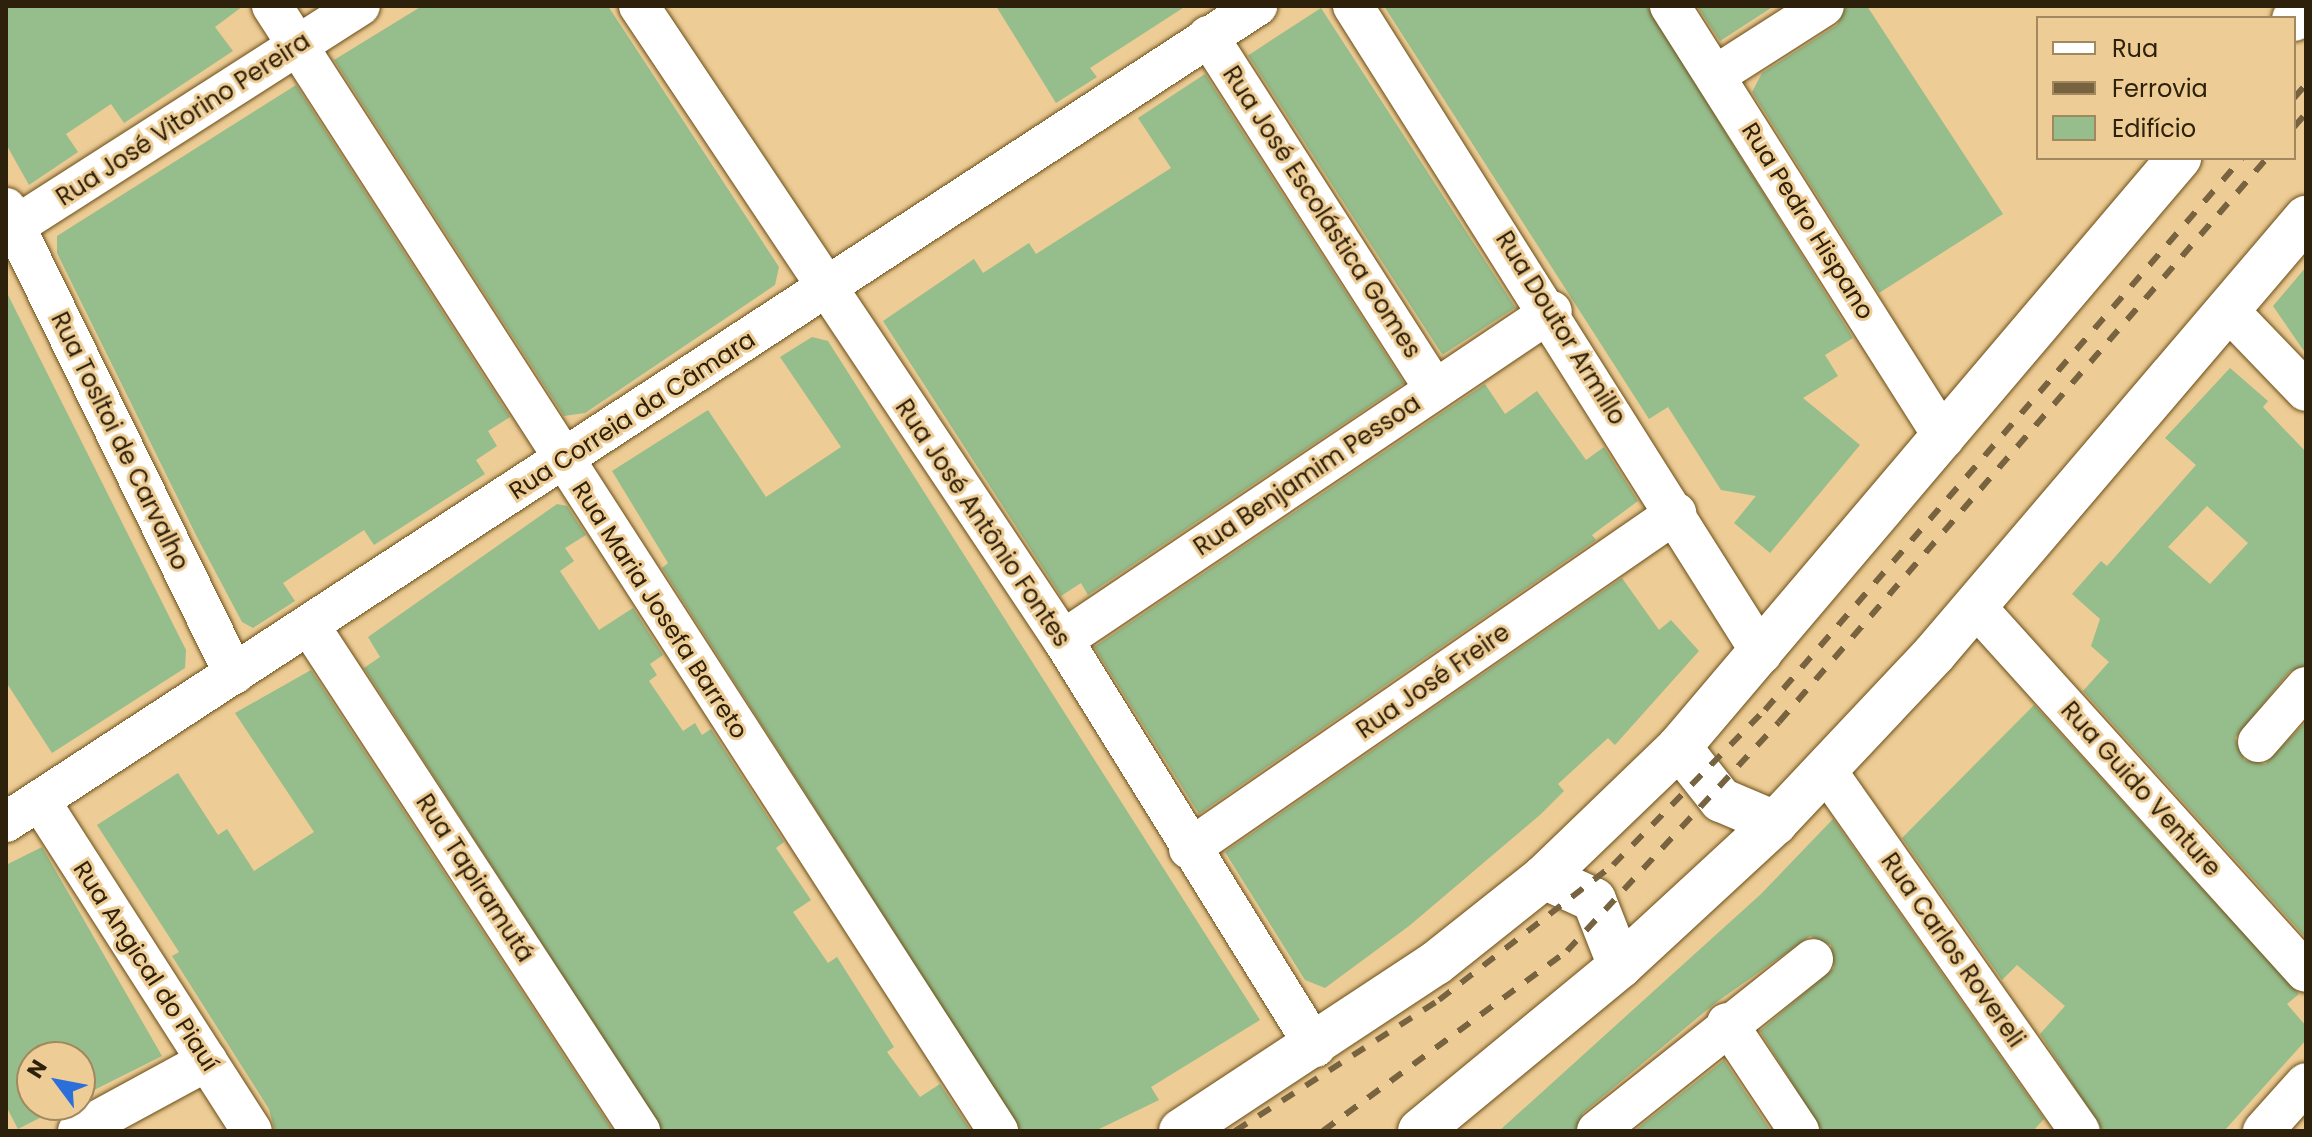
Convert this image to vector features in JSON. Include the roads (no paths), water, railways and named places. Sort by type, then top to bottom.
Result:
[{"type":"main road","points":[[1181,1131],[1315,1047],[1544,877],[1679,747],[1762,654],[2177,160]]},
{"type":"main road","points":[[1420,1131],[1620,966],[1775,823],[1975,606],[2306,218]]},
{"type":"main road","points":[[1679,747],[1721,800],[1775,823]]},
{"type":"main road","points":[[1544,877],[1594,900],[1613,933],[1620,966]]},
{"type":"street","name":"Rua Maria Josefa Barreto","points":[[272,6],[562,461],[998,1131]]},
{"type":"street","name":"Rua José Vitorino Pereira","points":[[9,222],[360,6]]},
{"type":"street","name":"Rua José Antônio Fontes","points":[[639,6],[825,289],[1063,640],[1189,849],[1315,1047]]},
{"type":"street","name":"Rua Correia da Câmara","points":[[6,822],[1257,6]]},
{"type":"street","name":"Rua Doutor Armillo","points":[[1353,6],[1552,311],[1762,654]]},
{"type":"street","name":"Rua Pedro Hispano","points":[[1670,6],[1944,438]]},
{"type":"street","points":[[1716,75],[1824,6]]},
{"type":"street","name":"Rua José Escolástica Gomes","points":[[1208,36],[1435,389]]},
{"type":"street","name":"Rua Tosltoi de Carvalho","points":[[9,222],[234,674]]},
{"type":"street","points":[[2228,310],[2306,391]]},
{"type":"street","name":"Rua Benjamim Pessoa","points":[[1063,640],[1552,311]]},
{"type":"street","name":"Rua José Freire","points":[[1189,849],[1676,513]]},
{"type":"street","name":"Rua Guido Venture","points":[[1975,606],[2306,972]]},
{"type":"street","name":"Rua Tapiramutá","points":[[309,625],[640,1131]]},
{"type":"street","points":[[2258,742],[2306,687]]},
{"type":"street","name":"Rua Carlos Rovereli","points":[[1826,770],[2080,1131]]},
{"type":"street","name":"Rua Angical do Piauí","points":[[40,801],[252,1131]]},
{"type":"street","points":[[1597,1131],[1727,1023],[1813,959]]},
{"type":"street","points":[[1727,1023],[1799,1131]]},
{"type":"street","points":[[78,1131],[122,1122],[207,1061]]},
{"type":"street","points":[[2263,1131],[2306,1083]]},
{"type":"railway","points":[[2296,96],[2306,84]]},
{"type":"railway","points":[[2296,125],[2306,113]]},
{"type":"railway","points":[[1235,1131],[1439,1000],[1613,865],[1765,710],[2240,160]]},
{"type":"railway","points":[[1323,1131],[1567,951],[1779,722],[2265,160]]}]
